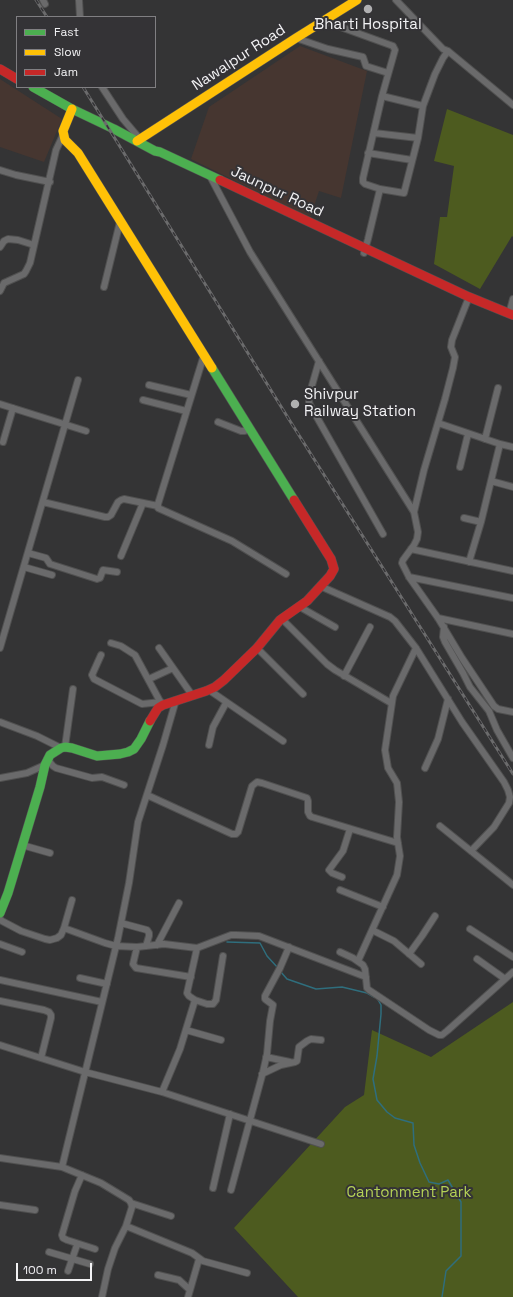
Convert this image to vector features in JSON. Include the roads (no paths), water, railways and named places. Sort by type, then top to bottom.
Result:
[{"type":"street","points":[[79,0],[80,16]]},
{"type":"street","points":[[396,0],[443,49],[448,51],[513,105]]},
{"type":"street","name":"Nawalpur Road","points":[[138,140],[324,21],[350,2]]},
{"type":"street","points":[[324,21],[393,46],[395,50],[368,153],[363,182],[380,189],[404,193],[418,138],[423,106],[443,58],[448,51]]},
{"type":"street","points":[[296,38],[328,49],[363,57],[366,66],[388,73]]},
{"type":"street","points":[[0,70],[16,78]]},
{"type":"street","points":[[34,88],[72,109],[138,140],[158,155],[468,299],[512,316],[513,299]]},
{"type":"street","points":[[103,88],[138,140]]},
{"type":"street","points":[[382,96],[423,106]]},
{"type":"street","points":[[0,291],[4,283],[24,274],[30,263],[50,182],[56,150],[72,109]]},
{"type":"street","points":[[374,133],[418,138]]},
{"type":"street","points":[[63,135],[65,140],[78,153],[334,564],[333,572],[300,607],[282,619],[257,648],[224,680],[209,690],[192,696],[162,703],[142,704],[94,679],[92,675],[101,655]]},
{"type":"street","points":[[368,153],[412,160]]},
{"type":"street","points":[[0,170],[50,182]]},
{"type":"street","points":[[212,179],[250,252],[414,512],[418,532],[417,539],[402,560],[409,577],[444,627],[462,658],[494,706],[498,709],[513,712]]},
{"type":"street","points":[[364,251],[380,189]]},
{"type":"street","points":[[104,287],[120,222]]},
{"type":"street","points":[[0,247],[4,241],[8,239],[18,240],[34,245]]},
{"type":"street","points":[[414,512],[424,470],[455,360],[451,344],[468,299]]},
{"type":"street","points":[[158,506],[204,355]]},
{"type":"street","points":[[319,361],[309,396],[310,405],[383,534]]},
{"type":"street","points":[[0,648],[3,627],[24,567],[64,424],[78,380]]},
{"type":"street","points":[[149,385],[191,395]]},
{"type":"street","points":[[485,439],[498,388]]},
{"type":"street","points":[[143,400],[186,411]]},
{"type":"street","points":[[0,404],[86,431]]},
{"type":"street","points":[[3,442],[13,408]]},
{"type":"street","points":[[218,422],[241,431],[244,431],[248,426]]},
{"type":"street","points":[[438,423],[468,434],[513,447]]},
{"type":"street","points":[[460,467],[468,434]]},
{"type":"street","points":[[469,562],[481,522],[500,444]]},
{"type":"street","points":[[491,481],[513,487]]},
{"type":"street","points":[[43,502],[105,517],[111,515],[120,500],[158,506],[160,510],[232,541],[286,574]]},
{"type":"street","points":[[121,556],[143,503]]},
{"type":"street","points":[[464,518],[481,522]]},
{"type":"street","points":[[411,549],[513,571]]},
{"type":"street","points":[[28,553],[46,558],[50,564],[97,579],[100,578],[103,570],[117,572]]},
{"type":"street","points":[[24,567],[52,575]]},
{"type":"street","points":[[409,577],[513,598]]},
{"type":"street","points":[[320,586],[395,621],[416,648],[448,699],[504,782],[508,790],[510,803],[494,827],[471,851]]},
{"type":"street","points":[[300,607],[335,627]]},
{"type":"street","points":[[438,618],[513,634]]},
{"type":"street","points":[[282,619],[327,664],[344,676],[391,703]]},
{"type":"street","points":[[344,676],[370,627]]},
{"type":"street","points":[[444,627],[443,637],[445,642],[470,687],[489,711],[497,730],[513,758]]},
{"type":"street","points":[[111,643],[121,646],[136,655],[162,703]]},
{"type":"street","points":[[159,648],[192,696]]},
{"type":"street","points":[[257,648],[304,694]]},
{"type":"street","points":[[358,961],[397,875],[400,856],[398,843],[400,808],[398,788],[395,779],[388,768],[385,750],[391,703],[396,689],[416,648]]},
{"type":"street","points":[[149,679],[173,668]]},
{"type":"street","points":[[0,778],[27,773],[46,762],[63,748],[73,689]]},
{"type":"street","points":[[209,690],[283,740]]},
{"type":"street","points":[[425,768],[438,739],[448,699]]},
{"type":"street","points":[[62,1167],[116,946],[129,883],[138,822],[176,700]]},
{"type":"street","points":[[209,745],[213,727],[226,702]]},
{"type":"street","points":[[0,722],[63,748],[72,748],[97,756],[120,754],[128,752],[138,744],[154,714],[162,703]]},
{"type":"street","points":[[46,762],[56,768],[92,778],[102,777],[124,785]]},
{"type":"street","points":[[0,913],[8,893],[40,787],[46,762]]},
{"type":"street","points":[[147,795],[218,828],[232,834],[236,834],[238,832],[252,786],[258,782],[304,796],[308,800],[308,812],[310,816],[398,843]]},
{"type":"street","points":[[440,826],[513,885]]},
{"type":"street","points":[[342,877],[332,873],[329,870],[343,851],[350,829]]},
{"type":"street","points":[[22,845],[50,853]]},
{"type":"street","points":[[340,890],[383,907]]},
{"type":"street","points":[[0,919],[21,930],[47,940],[59,937],[64,928],[72,900]]},
{"type":"street","points":[[157,944],[179,903]]},
{"type":"street","points":[[409,954],[435,916]]},
{"type":"street","points":[[121,923],[147,930],[149,936],[146,946]]},
{"type":"street","points":[[64,928],[88,938],[116,946],[138,947],[164,944],[197,948],[236,934],[259,936],[366,977]]},
{"type":"street","points":[[470,929],[513,957]]},
{"type":"street","points":[[372,930],[394,941],[420,964]]},
{"type":"street","points":[[0,944],[22,952]]},
{"type":"street","points":[[138,947],[133,964],[136,968],[191,977]]},
{"type":"street","points":[[231,1190],[266,1057],[273,1005],[266,999],[265,996],[289,947]]},
{"type":"street","points":[[197,948],[188,996],[207,1004],[215,1004],[223,956]]},
{"type":"street","points":[[340,952],[358,961],[366,969],[367,988],[369,990],[429,1030],[439,1035],[446,1031],[513,972]]},
{"type":"street","points":[[477,959],[505,980]]},
{"type":"street","points":[[80,978],[107,984]]},
{"type":"street","points":[[0,980],[102,1002]]},
{"type":"street","points":[[162,1092],[180,1049],[195,1000]]},
{"type":"street","points":[[0,1001],[49,1012],[51,1018],[41,1058]]},
{"type":"street","points":[[186,1030],[220,1040]]},
{"type":"street","points":[[262,1074],[284,1064],[293,1063],[296,1061],[298,1049],[309,1040],[321,1040]]},
{"type":"street","points":[[0,1045],[85,1072],[162,1092],[321,1144]]},
{"type":"street","points":[[266,1057],[293,1063]]},
{"type":"street","points":[[213,1188],[230,1114]]},
{"type":"street","points":[[0,1158],[62,1167],[111,1188],[131,1203],[171,1216]]},
{"type":"street","points":[[82,1175],[75,1191],[62,1235],[66,1240],[95,1249]]},
{"type":"street","points":[[102,1297],[108,1269],[115,1248],[126,1226],[132,1208],[131,1203]]},
{"type":"street","points":[[0,1205],[35,1210]]},
{"type":"street","points":[[126,1226],[192,1252],[199,1260],[246,1273]]},
{"type":"street","points":[[68,1271],[78,1244]]},
{"type":"street","points":[[49,1252],[90,1264]]},
{"type":"street","points":[[188,1297],[199,1260]]},
{"type":"street","points":[[158,1275],[179,1280],[190,1290]]},
{"type":"waterway","points":[[227,942],[260,943],[267,956],[278,968]]},
{"type":"waterway","points":[[280,971],[287,979],[316,989],[342,987],[367,993],[374,997]]},
{"type":"waterway","points":[[377,998],[381,1005],[377,1056],[373,1079],[377,1100],[387,1112],[395,1118],[413,1123],[414,1145],[420,1163],[429,1182],[439,1184],[448,1180],[461,1202],[461,1256],[446,1271],[442,1297]]},
{"type":"railway","points":[[36,0],[46,16]]},
{"type":"railway","points":[[84,88],[290,421],[513,774]]},
{"type":"place","name":"Bharti Hospital","points":[[368,9]]},
{"type":"place","name":"Shivpur Railway Station","points":[[295,404]]},
{"type":"park label","name":"Cantonment Park","points":[[409,1193]]}]
